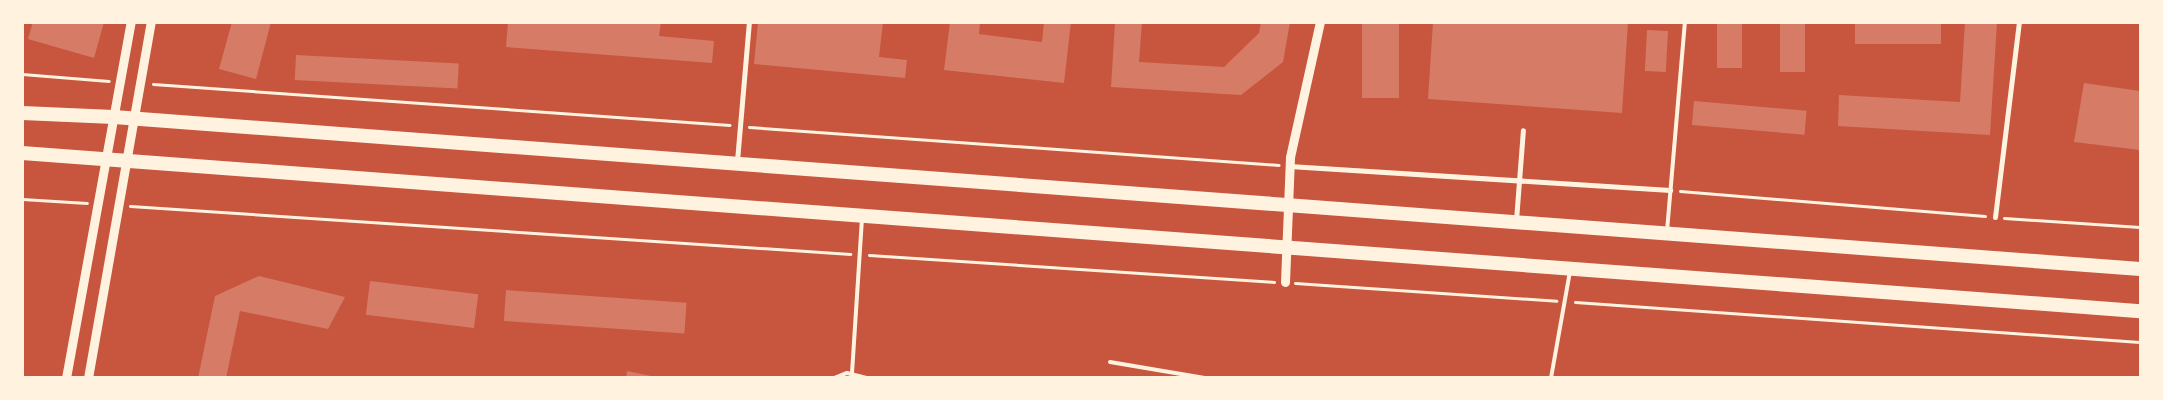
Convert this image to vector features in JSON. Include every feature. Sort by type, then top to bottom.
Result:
[{"type":"highway","points":[[22,113],[114,117],[1287,206],[1516,221],[2140,270]]},
{"type":"highway","points":[[22,153],[128,158],[2140,311]]},
{"type":"street","points":[[66,378],[131,22]]},
{"type":"street","points":[[88,378],[151,22]]},
{"type":"street","points":[[737,164],[749,22]]},
{"type":"street","points":[[1284,282],[1289,166],[1320,22]]},
{"type":"street","points":[[1994,217],[2019,22]]},
{"type":"street","points":[[1516,221],[1523,130]]},
{"type":"street","points":[[1289,166],[1670,190]]},
{"type":"lane","points":[[1667,234],[1685,22]]},
{"type":"lane","points":[[852,373],[863,214]]},
{"type":"lane","points":[[1551,378],[1570,268]]},
{"type":"lane","points":[[1110,362],[1205,378]]},
{"type":"lane","points":[[834,378],[852,373],[867,378]]},
{"type":"path","points":[[22,74],[120,82]]},
{"type":"path","points":[[140,83],[1289,166]]},
{"type":"path","points":[[1670,190],[2140,227]]},
{"type":"path","points":[[22,199],[97,204]]},
{"type":"path","points":[[119,205],[1284,282],[2140,342]]},
{"type":"building","points":[[33,22],[104,22],[94,58],[28,39]]},
{"type":"building","points":[[232,22],[271,22],[256,79],[219,69]]},
{"type":"building","points":[[508,22],[661,22],[659,36],[714,41],[712,63],[506,47]]},
{"type":"building","points":[[758,22],[883,22],[879,57],[907,60],[905,78],[754,64]]},
{"type":"building","points":[[950,22],[980,22],[979,34],[1042,42],[1044,22],[1071,22],[1064,83],[944,70]]},
{"type":"building","points":[[1115,22],[1142,22],[1139,62],[1224,67],[1259,33],[1261,22],[1290,22],[1283,62],[1241,95],[1111,87]]},
{"type":"building","points":[[1362,22],[1399,22],[1399,98],[1362,98]]},
{"type":"building","points":[[1433,22],[1628,22],[1622,113],[1428,99]]},
{"type":"building","points":[[1717,22],[1742,22],[1742,68],[1717,68]]},
{"type":"building","points":[[1780,22],[1805,22],[1805,72],[1780,72]]},
{"type":"building","points":[[1855,22],[1941,22],[1941,44],[1855,44]]},
{"type":"building","points":[[1965,22],[1997,22],[1990,135],[1838,126],[1839,95],[1960,102]]},
{"type":"building","points":[[1647,30],[1668,31],[1666,72],[1645,71]]},
{"type":"building","points":[[296,55],[459,64],[457,88],[295,80]]},
{"type":"building","points":[[2084,83],[2140,91],[2140,150],[2074,142]]},
{"type":"building","points":[[1694,101],[1807,111],[1804,135],[1692,125]]},
{"type":"building","points":[[259,276],[345,297],[328,329],[240,311],[226,378],[198,378],[215,296]]},
{"type":"building","points":[[370,281],[478,294],[474,328],[366,315]]},
{"type":"building","points":[[506,290],[687,303],[684,334],[504,321]]},
{"type":"building","points":[[627,371],[656,377],[656,378],[626,378]]}]
